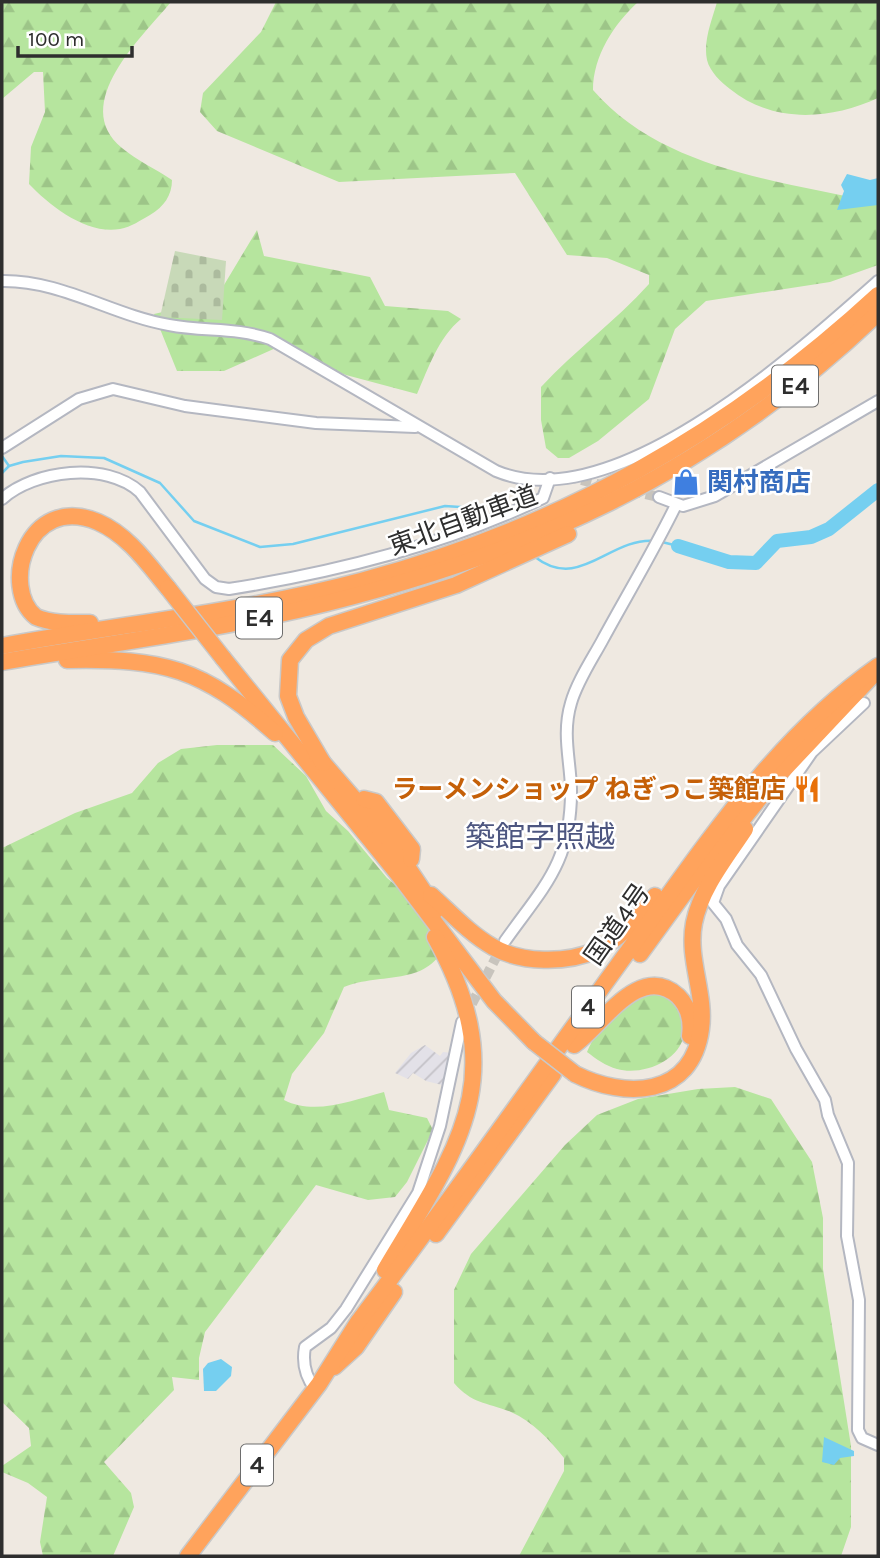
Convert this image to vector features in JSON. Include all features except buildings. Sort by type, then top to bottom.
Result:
[{"type":"highway","name":"東北自動車道","points":[[2,664],[185,633],[297,610],[390,587],[548,531],[624,480],[708,431],[779,380],[878,295]]},
{"type":"highway","name":"E4","points":[[548,531],[619,507],[704,451],[788,391],[878,313]]},
{"type":"highway","points":[[21,524],[31,516],[53,510],[73,509],[98,513],[122,526],[138,540],[172,587],[320,769],[353,820],[473,934],[505,952],[541,960],[596,951],[644,911],[743,786],[774,757]]},
{"type":"highway","points":[[130,623],[58,622],[37,618],[25,611],[15,601],[6,579],[5,566],[12,545],[29,528],[46,519],[67,516],[90,519],[124,538],[172,587]]},
{"type":"highway","points":[[320,769],[288,696],[290,660],[306,640],[329,626],[456,585],[509,547],[548,531]]},
{"type":"highway","name":"東北自動車道","points":[[2,646],[233,608],[509,547]]},
{"type":"highway","points":[[2,664],[100,659],[153,664],[195,676],[219,687],[349,792],[364,799],[494,1001],[578,1070],[614,1090],[632,1091],[661,1086],[686,1065],[696,1048],[701,1029],[694,967],[694,923],[703,896],[775,779]]},
{"type":"highway","name":"国道4号","points":[[327,1373],[356,1347],[696,877],[775,779],[814,735],[858,694],[878,666]]},
{"type":"highway","name":"国道4号","points":[[188,1556],[327,1373],[358,1322],[685,870],[774,757],[814,735]]},
{"type":"highway","points":[[349,792],[415,880],[462,993],[472,1038],[472,1088],[461,1137],[451,1160],[358,1322]]},
{"type":"highway","points":[[574,1045],[590,1034],[617,1002],[633,991],[660,987],[675,994],[685,1004],[690,1017],[690,1041],[683,1054],[664,1074],[649,1080],[624,1083],[578,1070]]},
{"type":"street","points":[[2,281],[22,280],[52,287],[169,325],[244,330],[270,339],[417,427],[515,479],[550,478],[624,464],[690,428],[769,374],[878,281]]},
{"type":"street","points":[[2,447],[79,399],[113,389],[185,406],[316,423],[417,427]]},
{"type":"street","points":[[659,497],[677,505],[692,505],[715,496],[878,401]]},
{"type":"street","points":[[2,499],[34,480],[64,475],[103,475],[129,483],[140,492],[205,579],[216,587],[229,589],[340,568],[481,526],[543,498],[550,478]]},
{"type":"street","points":[[505,942],[544,890],[563,854],[570,808],[565,739],[571,700],[634,580],[655,550],[677,505]]},
{"type":"street","points":[[864,703],[814,735],[788,784],[719,886],[713,903],[726,919],[737,945],[761,975],[796,1049],[825,1100],[828,1115],[848,1163],[847,1236],[859,1300],[858,1430],[862,1438],[878,1445]]},
{"type":"street","points":[[315,1389],[307,1379],[303,1358],[305,1347],[331,1328],[346,1310],[418,1194],[440,1126],[462,1022]]},
{"type":"shaded area","points":[[425,1045],[440,1056],[443,1052],[452,1053],[446,1086],[426,1081],[413,1073],[408,1079],[395,1073],[411,1053]]},
{"type":"green space","points":[[2,2],[171,2],[129,52],[116,72],[107,92],[103,112],[108,131],[122,148],[172,180],[169,196],[155,212],[124,228],[95,228],[58,209],[29,184],[31,147],[45,112],[43,72],[34,72],[2,99]]},
{"type":"green space","points":[[276,2],[638,2],[606,42],[597,65],[593,90],[621,117],[653,138],[688,155],[763,179],[878,203],[878,265],[830,282],[706,301],[675,329],[649,399],[598,441],[569,458],[558,458],[546,448],[541,420],[541,387],[636,298],[649,284],[649,275],[607,258],[567,255],[515,173],[339,182],[217,131],[200,112],[203,93],[261,32]]},
{"type":"green space","points":[[717,2],[878,2],[878,98],[841,111],[802,115],[783,113],[747,100],[720,80],[707,60],[707,38]]},
{"type":"green space","points":[[257,230],[264,256],[370,277],[385,306],[448,311],[461,319],[440,344],[417,394],[346,375],[278,347],[224,371],[177,371],[154,314],[215,300]]},
{"type":"green space","points":[[175,251],[226,261],[222,320],[160,317]]},
{"type":"green space","points":[[217,745],[273,745],[306,776],[326,811],[348,831],[387,878],[433,916],[445,946],[426,968],[414,973],[344,987],[324,1033],[292,1074],[284,1100],[296,1105],[321,1107],[384,1092],[389,1110],[427,1118],[433,1130],[407,1182],[395,1197],[368,1200],[316,1185],[205,1332],[199,1358],[199,1380],[172,1377],[174,1390],[104,1462],[131,1493],[134,1507],[113,1556],[43,1556],[40,1542],[47,1497],[28,1483],[2,1472],[2,1466],[31,1446],[29,1428],[2,1402],[2,848],[75,813],[132,793],[158,763],[181,749]]},
{"type":"green space","points":[[659,992],[680,1006],[684,1024],[681,1044],[667,1059],[648,1068],[627,1071],[609,1066],[587,1052],[599,1031],[615,1013],[636,999]]},
{"type":"green space","points":[[735,1087],[771,1099],[812,1162],[823,1218],[823,1269],[851,1446],[851,1527],[841,1556],[519,1556],[564,1471],[564,1458],[526,1421],[511,1412],[473,1399],[454,1383],[454,1290],[471,1254],[565,1145],[597,1115],[638,1099],[698,1089]]},
{"type":"water","points":[[847,174],[870,180],[878,178],[878,205],[837,210],[844,191],[841,185]]},
{"type":"water","points":[[221,1359],[232,1367],[231,1376],[216,1391],[204,1391],[203,1369],[208,1363]]},
{"type":"water","points":[[824,1437],[854,1451],[854,1456],[840,1458],[834,1465],[822,1462]]},
{"type":"waterway","points":[[2,456],[9,466]]},
{"type":"waterway","points":[[2,473],[9,466],[61,456],[104,458],[160,483],[194,521],[260,547],[293,544],[445,506],[475,508],[486,518]]},
{"type":"waterway","points":[[678,546],[729,562],[756,563],[777,541],[811,537],[829,529],[878,490]]},
{"type":"waterway","points":[[535,557],[551,566],[566,569],[595,561],[638,542],[655,541]]},
{"type":"waterway","points":[[662,542],[678,546]]},
{"type":"tunnel","points":[[567,476],[608,487]]},
{"type":"tunnel","points":[[631,491],[659,497]]},
{"type":"tunnel","points":[[465,1017],[503,944]]},
{"type":"place","name":"関村商店","points":[[686,482]]},
{"type":"place","name":"ラーメンショップ ねぎっこ築館店","points":[[807,789]]},
{"type":"district","name":"築館字照越","points":[[540,837]]}]
